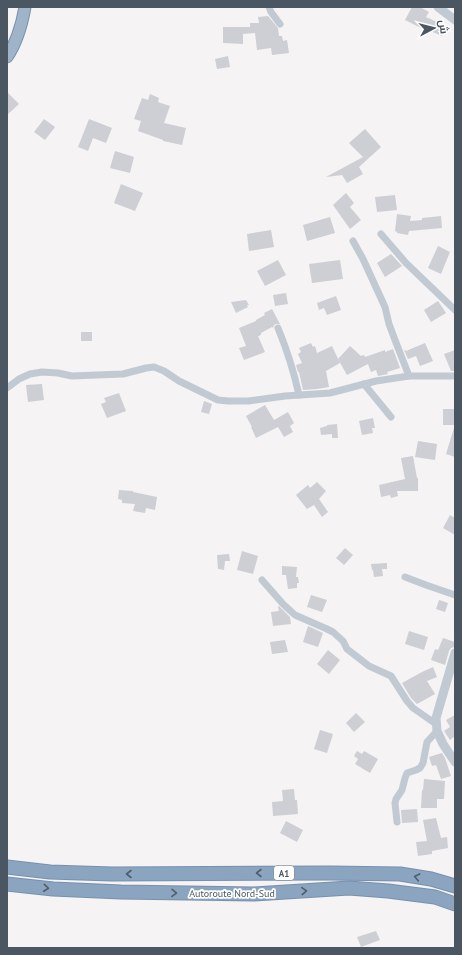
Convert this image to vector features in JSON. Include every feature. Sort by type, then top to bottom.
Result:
[{"type":"highway","points":[[7,41],[16,20],[18,7]]},
{"type":"highway","points":[[7,57],[17,38],[25,7]]},
{"type":"highway","name":"Autoroute Nord-Sud","points":[[7,867],[50,872],[112,874],[400,874],[455,886]]},
{"type":"highway","name":"Autoroute Nord-Sud","points":[[7,884],[53,889],[121,892],[254,894],[349,888],[435,897],[455,904]]},
{"type":"street","points":[[269,7],[280,24]]},
{"type":"street","points":[[438,7],[455,20]]},
{"type":"street","points":[[381,234],[406,263],[455,310]]},
{"type":"street","points":[[352,241],[363,259],[385,307],[389,324],[409,376]]},
{"type":"street","points":[[278,328],[286,347],[300,395]]},
{"type":"street","points":[[7,388],[19,379],[30,374],[42,372],[72,376],[123,374],[154,366],[218,400],[248,401],[330,393],[376,381],[409,376],[455,376]]},
{"type":"street","points":[[364,384],[391,417]]},
{"type":"street","points":[[405,577],[455,595]]},
{"type":"street","points":[[262,580],[295,615],[333,632],[343,641],[347,649],[369,666],[391,676],[413,708],[437,727]]},
{"type":"street","points":[[455,653],[436,718],[437,727],[443,744],[455,762]]},
{"type":"street","points":[[397,822],[396,799],[402,790],[407,773],[420,768],[423,763],[427,742],[437,727]]},
{"type":"building","points":[[412,7],[420,7],[429,12],[426,17],[446,26],[442,36],[405,20]]},
{"type":"building","points":[[268,16],[278,28],[279,36],[282,36],[283,41],[287,40],[289,53],[272,55],[271,48],[257,50],[255,33],[243,34],[243,44],[223,43],[223,27],[250,27],[250,23],[259,23],[258,17]]},
{"type":"building","points":[[228,56],[230,67],[217,69],[215,59]]},
{"type":"building","points":[[7,92],[19,104],[7,115]]},
{"type":"building","points":[[150,94],[159,98],[158,102],[170,106],[164,123],[186,128],[182,145],[163,141],[138,131],[141,121],[134,119],[142,98],[148,100]]},
{"type":"building","points":[[44,119],[55,127],[45,140],[34,132]]},
{"type":"building","points":[[89,119],[112,128],[106,143],[93,138],[88,151],[78,147]]},
{"type":"building","points":[[365,129],[381,147],[359,167],[363,174],[347,183],[342,175],[326,177],[363,157],[349,143]]},
{"type":"building","points":[[115,151],[134,157],[130,173],[110,168]]},
{"type":"building","points":[[121,184],[143,193],[135,211],[114,203]]},
{"type":"building","points":[[346,193],[354,203],[350,207],[361,220],[350,229],[333,205]]},
{"type":"building","points":[[395,195],[397,210],[377,212],[375,197]]},
{"type":"building","points":[[397,214],[411,216],[410,221],[441,216],[442,228],[409,231],[408,235],[397,233],[395,231]]},
{"type":"building","points":[[330,217],[335,233],[307,241],[303,225]]},
{"type":"building","points":[[271,230],[274,247],[249,251],[247,234]]},
{"type":"building","points":[[438,246],[450,252],[441,274],[428,268]]},
{"type":"building","points":[[391,254],[402,266],[385,277],[377,263]]},
{"type":"building","points":[[278,260],[286,275],[265,286],[257,271]]},
{"type":"building","points":[[340,260],[343,279],[312,283],[309,264]]},
{"type":"building","points":[[286,293],[288,304],[275,306],[273,295]]},
{"type":"building","points":[[336,296],[341,310],[327,315],[324,308],[319,310],[317,303]]},
{"type":"building","points":[[246,300],[249,305],[247,305],[248,307],[236,313],[231,302]]},
{"type":"building","points":[[438,301],[446,313],[431,322],[424,310]]},
{"type":"building","points":[[272,309],[280,324],[274,325],[273,328],[272,327],[258,336],[265,352],[244,360],[239,348],[246,346],[239,328],[256,321],[265,315],[264,313]]},
{"type":"building","points":[[81,332],[92,332],[92,341],[81,341]]},
{"type":"building","points":[[311,343],[313,347],[315,346],[317,353],[332,346],[340,363],[326,371],[329,387],[303,390],[296,365],[302,363],[298,354],[301,352],[299,348]]},
{"type":"building","points":[[425,343],[433,361],[420,366],[416,356],[408,359],[404,350],[406,351]]},
{"type":"building","points":[[350,346],[361,356],[364,355],[365,357],[385,350],[385,352],[393,349],[400,368],[387,372],[388,374],[378,376],[376,370],[371,372],[368,364],[347,375],[338,359]]},
{"type":"building","points":[[455,350],[455,371],[451,371],[444,354]]},
{"type":"building","points":[[42,384],[44,400],[28,402],[26,385]]},
{"type":"building","points":[[119,393],[126,411],[107,418],[101,404],[106,402],[104,398]]},
{"type":"building","points":[[204,401],[212,404],[209,414],[201,412]]},
{"type":"building","points":[[265,405],[274,420],[288,412],[294,423],[290,426],[293,432],[284,437],[278,427],[256,438],[246,416]]},
{"type":"building","points":[[443,409],[455,409],[455,425],[443,425]]},
{"type":"building","points":[[373,418],[375,428],[372,428],[373,433],[362,435],[359,421]]},
{"type":"building","points":[[337,424],[338,438],[332,438],[332,434],[321,435],[320,428],[327,425]]},
{"type":"building","points":[[454,428],[455,429],[455,457],[446,454]]},
{"type":"building","points":[[418,441],[437,444],[435,460],[415,457]]},
{"type":"building","points":[[413,456],[418,478],[418,491],[397,491],[398,496],[391,498],[390,495],[381,497],[379,485],[405,479],[401,458]]},
{"type":"building","points":[[317,482],[326,491],[319,499],[328,512],[322,517],[314,505],[307,509],[296,495],[308,485],[310,488]]},
{"type":"building","points":[[119,490],[133,491],[157,497],[155,510],[146,508],[145,513],[133,511],[135,504],[122,503],[122,500],[118,499]]},
{"type":"building","points":[[450,515],[455,518],[455,535],[443,528]]},
{"type":"building","points":[[345,548],[353,555],[344,565],[336,558]]},
{"type":"building","points":[[242,551],[258,556],[253,574],[237,570]]},
{"type":"building","points":[[229,554],[230,561],[225,561],[224,570],[218,569],[217,555]]},
{"type":"building","points":[[387,563],[387,569],[382,569],[383,576],[374,577],[371,564]]},
{"type":"building","points":[[282,566],[297,567],[296,577],[298,577],[299,583],[297,583],[297,588],[288,589],[286,575],[282,575]]},
{"type":"building","points":[[311,595],[327,600],[322,612],[307,607]]},
{"type":"building","points":[[439,600],[448,603],[445,612],[436,609]]},
{"type":"building","points":[[279,606],[290,617],[291,624],[273,626],[271,612],[279,611]]},
{"type":"building","points":[[308,626],[323,633],[318,647],[303,642]]},
{"type":"building","points":[[409,631],[428,637],[424,650],[405,644]]},
{"type":"building","points":[[443,638],[455,642],[454,647],[449,651],[445,665],[431,660],[435,649],[438,650]]},
{"type":"building","points":[[285,640],[288,652],[272,654],[270,642]]},
{"type":"building","points":[[328,650],[340,660],[329,674],[317,664]]},
{"type":"building","points":[[433,667],[437,677],[427,681],[435,694],[417,704],[411,698],[402,683]]},
{"type":"building","points":[[356,713],[365,722],[354,732],[346,723]]},
{"type":"building","points":[[455,715],[455,736],[450,740],[444,731],[450,727],[446,720]]},
{"type":"building","points":[[320,730],[333,734],[327,753],[314,749]]},
{"type":"building","points":[[357,751],[362,754],[364,751],[378,759],[370,773],[355,764],[358,759],[354,756]]},
{"type":"building","points":[[442,753],[451,776],[441,779],[436,765],[432,766],[429,757]]},
{"type":"building","points":[[424,779],[445,781],[444,799],[437,799],[437,808],[421,808]]},
{"type":"building","points":[[294,789],[295,800],[297,800],[298,814],[273,816],[272,802],[283,801],[282,790]]},
{"type":"building","points":[[417,809],[418,822],[402,823],[401,810]]},
{"type":"building","points":[[436,818],[441,838],[447,837],[448,848],[432,851],[432,854],[418,856],[416,842],[427,841],[423,820]]},
{"type":"building","points":[[286,821],[303,830],[297,842],[280,833]]},
{"type":"building","points":[[376,931],[380,940],[361,947],[357,937]]}]
